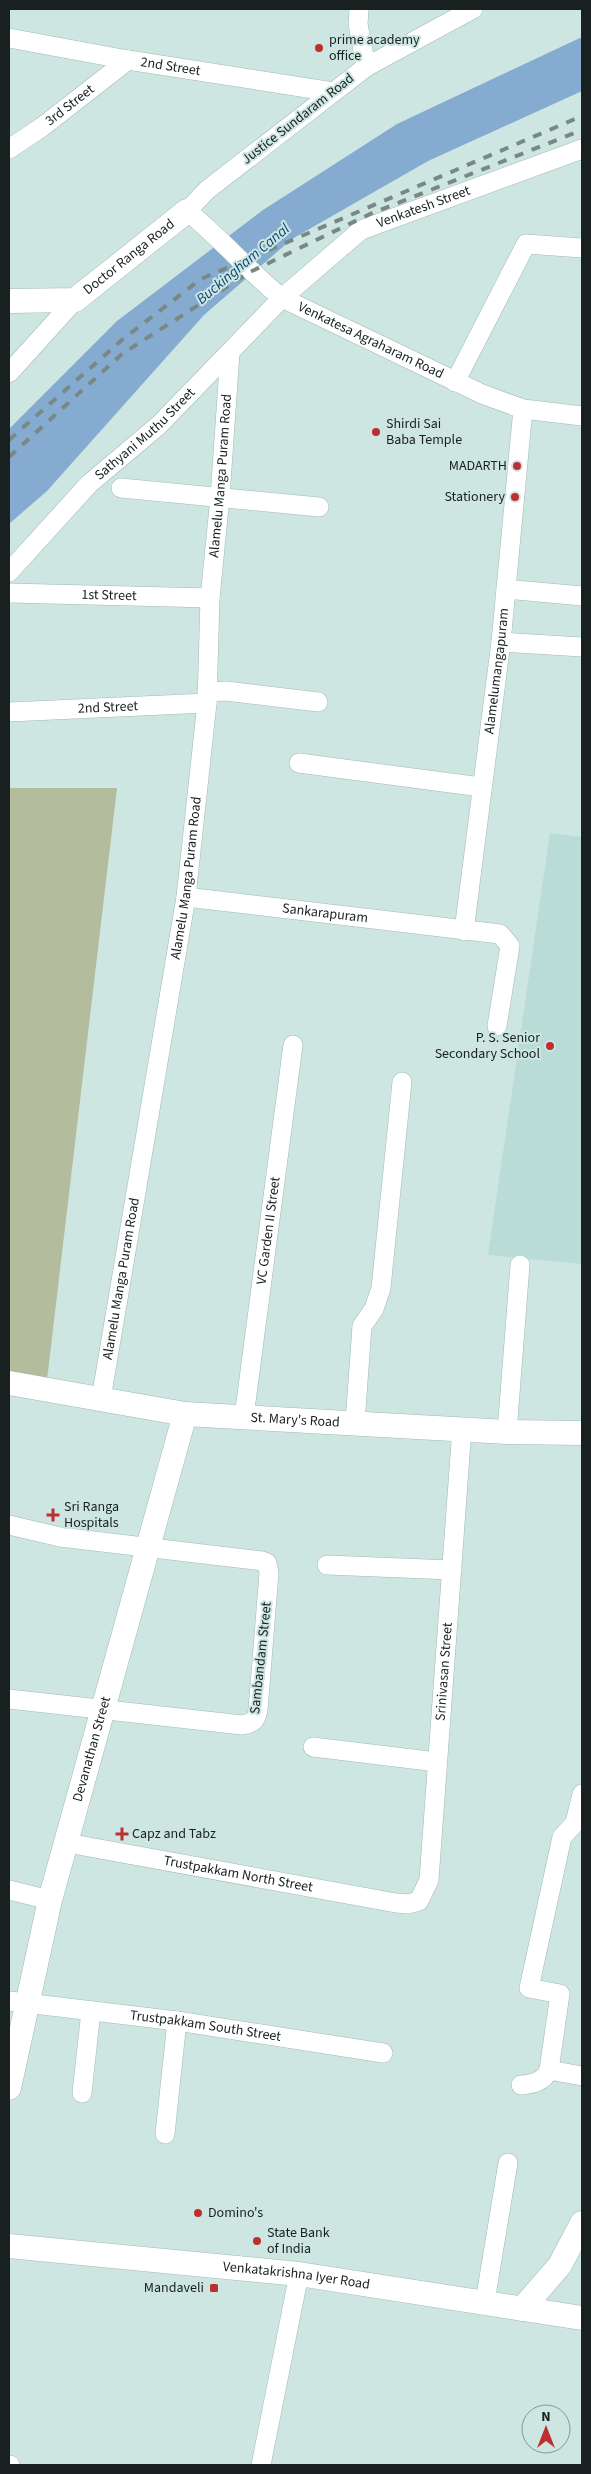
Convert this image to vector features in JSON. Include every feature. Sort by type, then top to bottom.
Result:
[{"type":"main road","name":"Doctor Ranga Road","points":[[9,301],[75,300],[187,211]]},
{"type":"main road","name":"St. Mary's Road","points":[[9,1383],[185,1414],[507,1432],[582,1434]]},
{"type":"main road","name":"Devanathan Street","points":[[9,2088],[18,2002],[67,1843],[185,1414]]},
{"type":"main road","points":[[522,2309],[560,2265],[582,2223]]},
{"type":"main road","name":"Venkatakrishna Iyer Road","points":[[9,2246],[299,2274],[582,2318]]},
{"type":"street","name":"Justice Sundaram Road","points":[[187,211],[207,190],[366,67],[358,24],[359,9]]},
{"type":"street","points":[[366,67],[473,9]]},
{"type":"street","name":"2nd Street","points":[[9,38],[128,60],[333,92]]},
{"type":"street","name":"3rd Street","points":[[9,149],[42,127],[128,60]]},
{"type":"street","name":"Venkatesh Street","points":[[282,298],[361,230],[582,149]]},
{"type":"street","name":"Venkatesa Agraharam Road","points":[[187,211],[215,233],[261,281],[282,298],[454,382],[523,409],[582,416]]},
{"type":"street","points":[[454,382],[526,244],[582,248]]},
{"type":"street","name":"Sathyani Muthu Street","points":[[9,572],[89,484],[159,425],[282,298]]},
{"type":"street","points":[[9,373],[75,300]]},
{"type":"street","name":"Alamelu Manga Puram Road","points":[[101,1399],[186,897],[207,697],[210,598],[220,497],[230,353]]},
{"type":"street","name":"Alamelumangapuram","points":[[464,931],[501,642],[523,409]]},
{"type":"street","points":[[121,488],[319,507]]},
{"type":"street","points":[[506,590],[582,596]]},
{"type":"street","name":"1st Street","points":[[9,593],[210,598]]},
{"type":"street","points":[[501,642],[582,647]]},
{"type":"street","name":"2nd Street","points":[[9,712],[207,697],[226,691],[318,702]]},
{"type":"street","points":[[299,763],[481,787]]},
{"type":"street","name":"Sankarapuram","points":[[186,897],[500,934],[510,946],[497,1026]]},
{"type":"street","name":"VC Garden II Street","points":[[244,1417],[293,1045]]},
{"type":"street","points":[[354,1423],[362,1326],[374,1309],[381,1288],[402,1082]]},
{"type":"street","points":[[507,1432],[520,1265]]},
{"type":"street","name":"Srinivasan Street","points":[[408,1904],[419,1901],[429,1880],[462,1428]]},
{"type":"street","points":[[9,1525],[60,1537],[147,1548]]},
{"type":"street","name":"Sambandam Street","points":[[104,1709],[242,1725],[251,1724],[256,1719],[270,1573],[266,1563],[147,1548]]},
{"type":"street","points":[[327,1564],[452,1570]]},
{"type":"street","points":[[9,1700],[104,1709]]},
{"type":"street","points":[[313,1747],[437,1762]]},
{"type":"street","points":[[521,2085],[535,2084],[546,2076],[549,2070],[560,1994],[529,1988],[562,1837],[574,1823],[582,1794]]},
{"type":"street","name":"Trustpakkam North Street","points":[[67,1843],[408,1904]]},
{"type":"street","points":[[9,1890],[50,1900]]},
{"type":"street","name":"Trustpakkam South Street","points":[[18,2002],[176,2021],[383,2053]]},
{"type":"street","points":[[82,2093],[92,2011]]},
{"type":"street","points":[[166,2134],[176,2021]]},
{"type":"street","points":[[549,2070],[582,2076]]},
{"type":"street","points":[[485,2302],[508,2163]]},
{"type":"street","points":[[261,2465],[299,2274]]},
{"type":"shaded area","points":[[9,788],[117,788],[47,1380],[9,1371]]},
{"type":"shaded area","name":"P. S. Senior Secondary School","points":[[550,833],[582,837],[582,1264],[488,1255]]},
{"type":"water","name":"Buckingham Canal","points":[[582,37],[582,91],[428,161],[292,239],[204,315],[47,491],[9,524],[9,429],[117,321],[263,210],[397,124]]},
{"type":"railway","points":[[9,440],[123,339],[201,279],[582,116]]},
{"type":"railway","points":[[9,457],[122,354],[250,272],[370,214],[582,130]]},
{"type":"place","name":"prime academy office","points":[[319,48]]},
{"type":"place","name":"Shirdi Sai Baba Temple","points":[[376,432]]},
{"type":"place","name":"MADARTH","points":[[517,466]]},
{"type":"place","name":"Stationery","points":[[515,497]]},
{"type":"place","name":"P. S. Senior Secondary School","points":[[550,1046]]},
{"type":"place","name":"Sri Ranga Hospitals","points":[[53,1515]]},
{"type":"place","name":"Capz and Tabz","points":[[122,1834]]},
{"type":"place","name":"Domino's","points":[[198,2213]]},
{"type":"place","name":"State Bank of India","points":[[257,2241]]},
{"type":"place","name":"Mandaveli","points":[[214,2288]]}]
